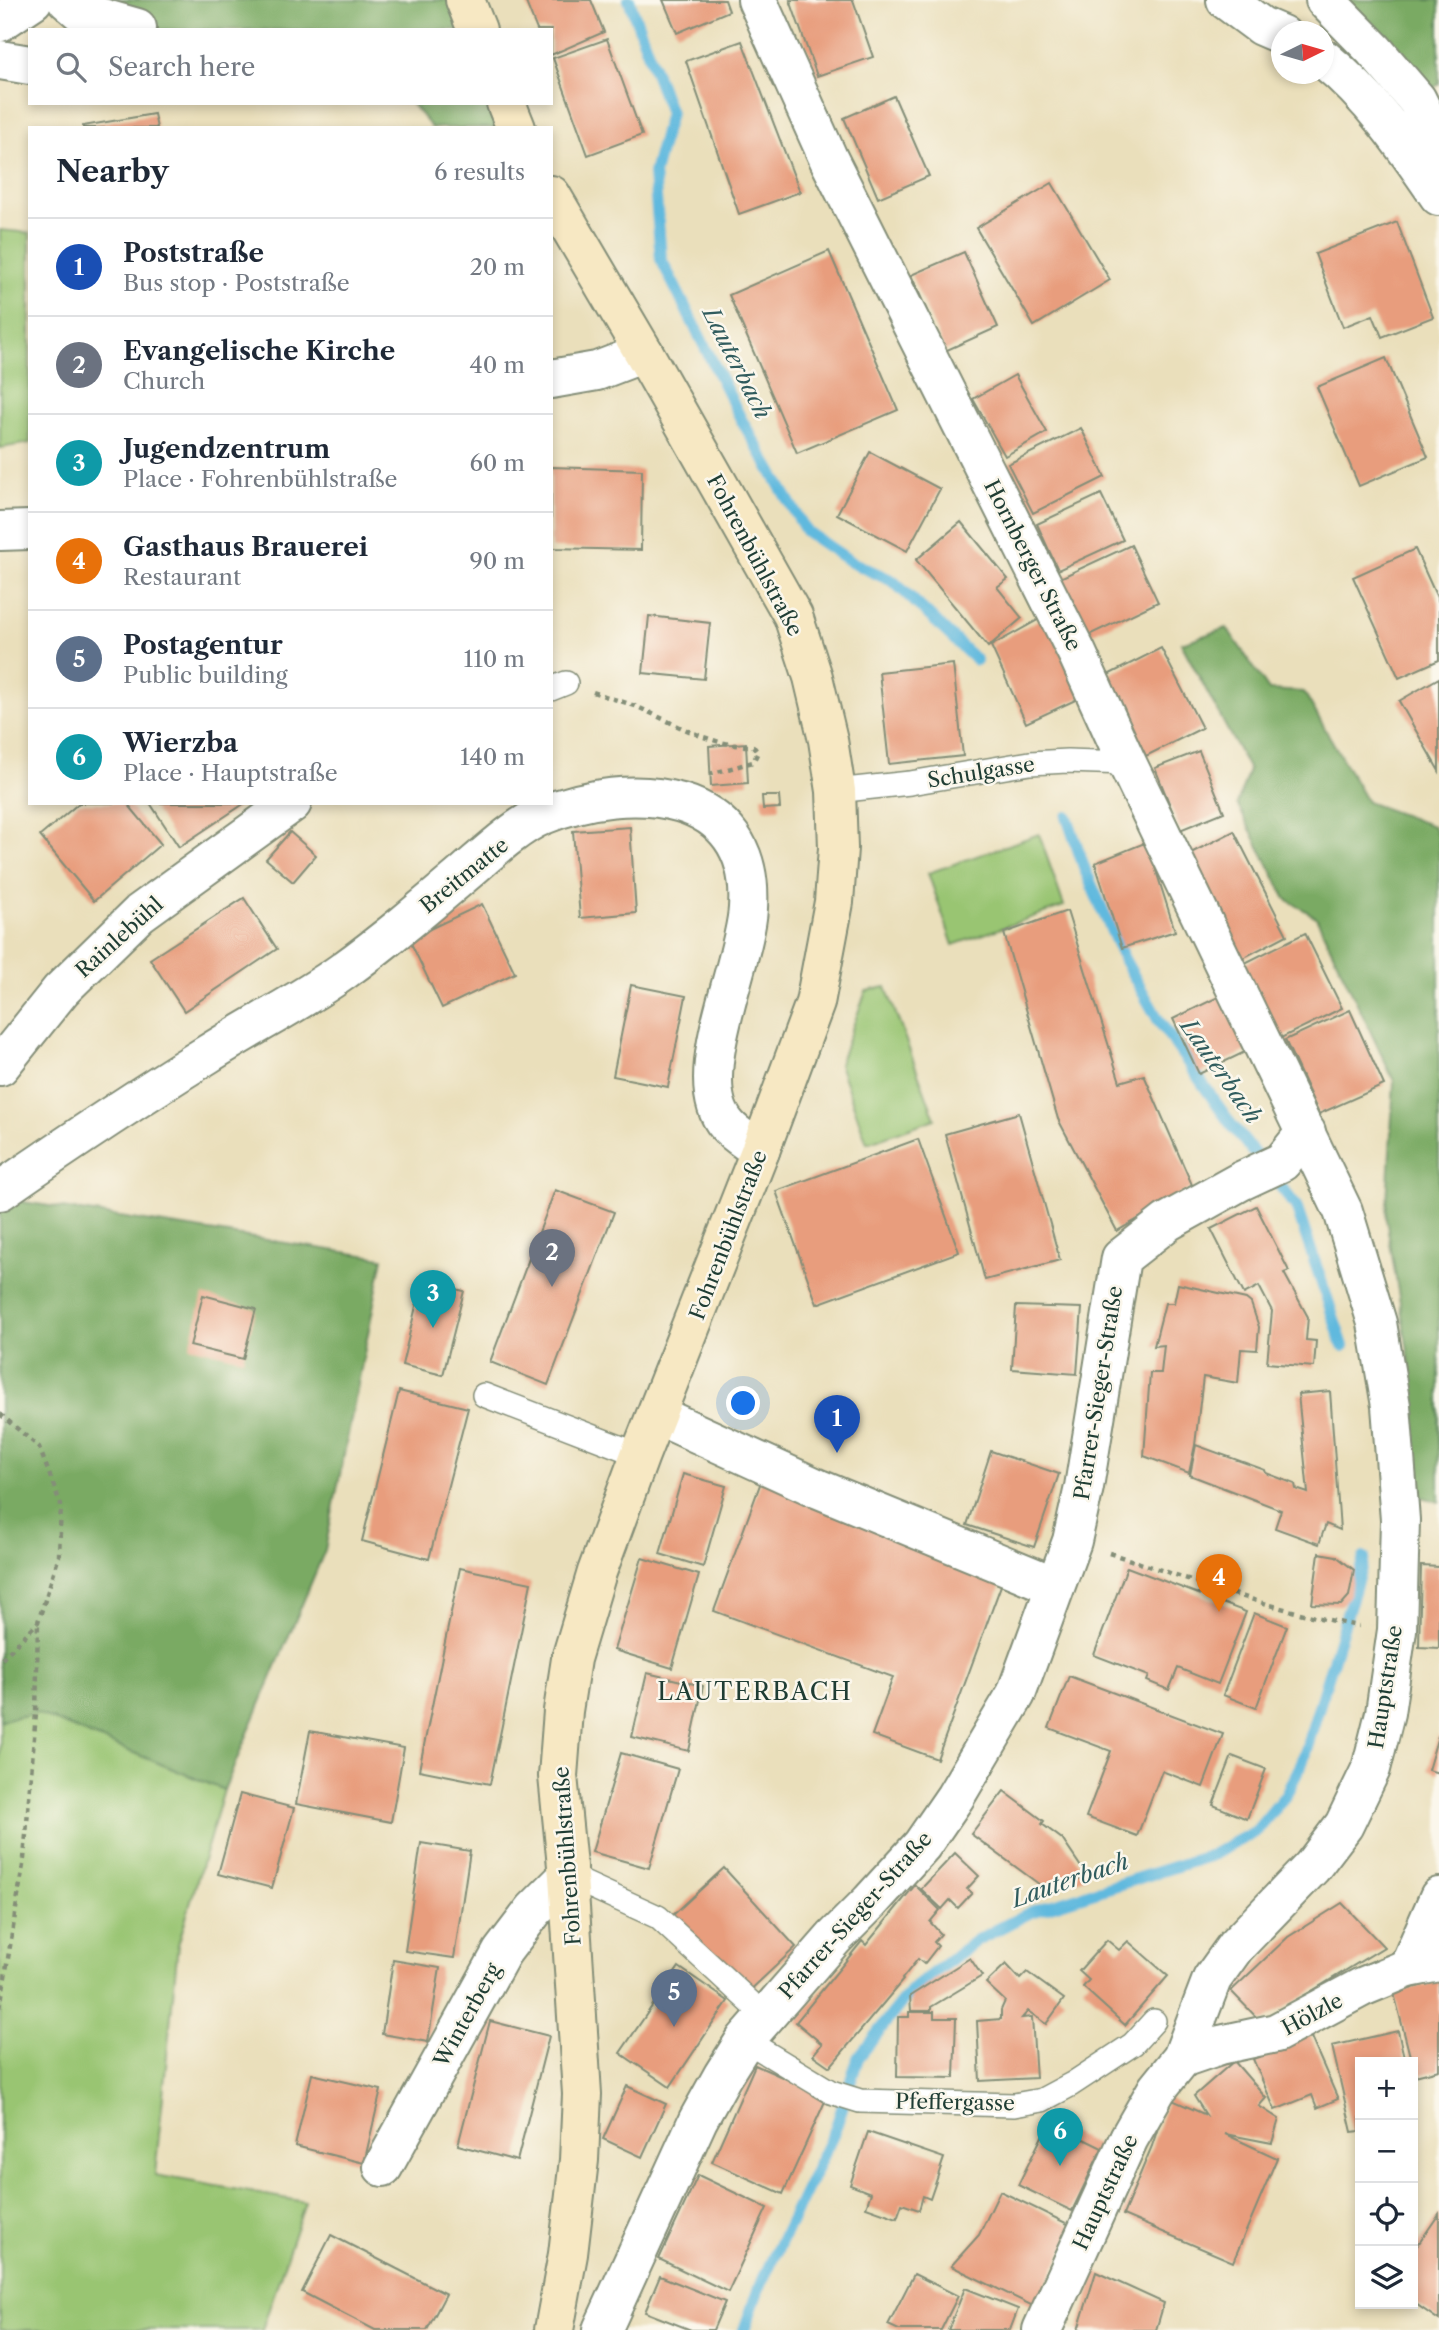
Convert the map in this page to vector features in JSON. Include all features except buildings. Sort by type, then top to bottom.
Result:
[{"type":"main road","points":[[465,0],[476,28]]},
{"type":"main road","points":[[507,105],[515,126]]},
{"type":"main road","name":"Fohrenbühlstraße","points":[[553,198],[644,352],[793,616],[813,677],[828,740],[836,791],[838,848],[826,951],[815,1003],[760,1151],[640,1455],[597,1572],[571,1659],[563,1711],[558,1776],[568,1876],[582,2094],[578,2174],[568,2254],[554,2330]]},
{"type":"street","points":[[0,22],[33,0]]},
{"type":"street","points":[[67,0],[81,12],[142,19]]},
{"type":"street","name":"Hornberger Straße","points":[[757,0],[829,160],[1077,653],[1127,763],[1306,1132]]},
{"type":"street","points":[[1226,0],[1271,30]]},
{"type":"street","points":[[1325,0],[1374,50],[1417,100],[1439,145]]},
{"type":"street","points":[[0,60],[28,65]]},
{"type":"street","points":[[1334,67],[1396,133],[1439,196]]},
{"type":"street","points":[[553,379],[597,371],[644,352]]},
{"type":"street","points":[[0,531],[28,530]]},
{"type":"street","name":"Breitmatte","points":[[0,1191],[195,1062],[340,973],[418,913],[497,846],[539,816],[580,802],[628,798],[663,798],[690,805],[713,816],[730,834],[744,859],[749,880],[748,911],[739,961],[716,1041],[711,1074],[716,1105],[726,1125],[760,1151]]},
{"type":"street","name":"Rainlebühl","points":[[0,1066],[61,990],[139,913],[289,805]]},
{"type":"street","name":"Pfarrer-Sieger-Straße","points":[[602,2330],[698,2120],[755,2028],[834,1938],[922,1845],[956,1797],[1016,1694],[1072,1541],[1084,1487],[1121,1258],[1167,1222],[1241,1181],[1282,1162],[1306,1132]]},
{"type":"street","name":"Hauptstraße","points":[[1042,2330],[1129,2138],[1157,2089],[1182,2058],[1212,1979],[1235,1947],[1312,1867],[1344,1825],[1371,1769],[1385,1713],[1397,1630],[1401,1520],[1391,1406],[1377,1323],[1343,1211],[1306,1132]]},
{"type":"street","points":[[657,1415],[819,1489],[1055,1586]]},
{"type":"street","name":"Winterberg","points":[[383,2167],[502,1952],[534,1910],[568,1876]]},
{"type":"street","points":[[1423,1965],[1439,1896]]},
{"type":"street","name":"Hölzle","points":[[1182,2058],[1220,2045],[1276,2033],[1363,1987],[1423,1965]]},
{"type":"lane","name":"Schulgasse","points":[[836,791],[910,783],[1030,763],[1127,763]]},
{"type":"lane","points":[[484,1395],[640,1455]]},
{"type":"lane","name":"Pfeffergasse","points":[[568,1876],[658,1917],[755,2028],[831,2092],[860,2101],[1014,2105],[1042,2101],[1133,2044],[1154,2021]]},
{"type":"path","points":[[559,686],[634,706],[699,736],[740,747],[753,746],[758,752],[753,761],[705,776],[674,789],[663,798]]},
{"type":"path","points":[[0,1414],[39,1447],[61,1505],[59,1556],[38,1622],[36,1713],[24,1859],[0,2008]]},
{"type":"path","points":[[1072,1541],[1328,1620],[1358,1626]]},
{"type":"path","points":[[0,1661],[38,1622]]},
{"type":"green space","points":[[67,0],[465,0],[476,28],[141,28]]},
{"type":"green space","points":[[1325,0],[1439,0],[1439,84],[1417,100]]},
{"type":"green space","points":[[413,105],[507,105],[515,126],[430,126]]},
{"type":"green space","points":[[0,230],[28,233],[28,443],[0,448]]},
{"type":"green space","points":[[1227,628],[1269,690],[1304,692],[1367,802],[1433,826],[1439,837],[1439,1502],[1418,1496],[1409,1357],[1386,1219],[1394,1081],[1316,917],[1286,899],[1237,804],[1249,770],[1181,643]]},
{"type":"green space","points":[[1039,834],[1064,906],[953,945],[928,873]]},
{"type":"green space","points":[[886,987],[935,1119],[867,1143],[839,1064],[866,991]]},
{"type":"green space","points":[[0,1173],[24,1202],[383,1258],[325,1550],[224,1790],[37,1713],[0,1720]]},
{"type":"green space","points":[[36,1713],[224,1790],[178,1945],[155,2175],[305,2202],[262,2330],[0,2330],[0,1720]]},
{"type":"waterway","name":"Lauterbach","points":[[629,0],[670,113],[654,173],[661,259],[741,419],[806,531],[851,562],[893,581],[976,660]]},
{"type":"waterway","name":"Lauterbach","points":[[1067,817],[1085,870],[1124,959],[1159,1021],[1230,1123],[1296,1206],[1343,1346]]},
{"type":"waterway","name":"Lauterbach","points":[[744,2330],[760,2285],[835,2130],[858,2058],[911,1990],[977,1940],[1031,1912],[1212,1855],[1256,1831],[1285,1796],[1302,1763],[1364,1558]]},
{"type":"place","name":"Evangelische Kirche","points":[[552,1287]]},
{"type":"place","name":"Jugendzentrum","points":[[433,1328]]},
{"type":"place","name":"Poststraße","points":[[837,1453]]},
{"type":"place","name":"Gasthaus Brauerei","points":[[1219,1612]]},
{"type":"place","name":"Postagentur","points":[[674,2027]]},
{"type":"place","name":"Wierzba","points":[[1060,2166]]},
{"type":"district","name":"LAUTERBACH","points":[[755,1691]]}]
